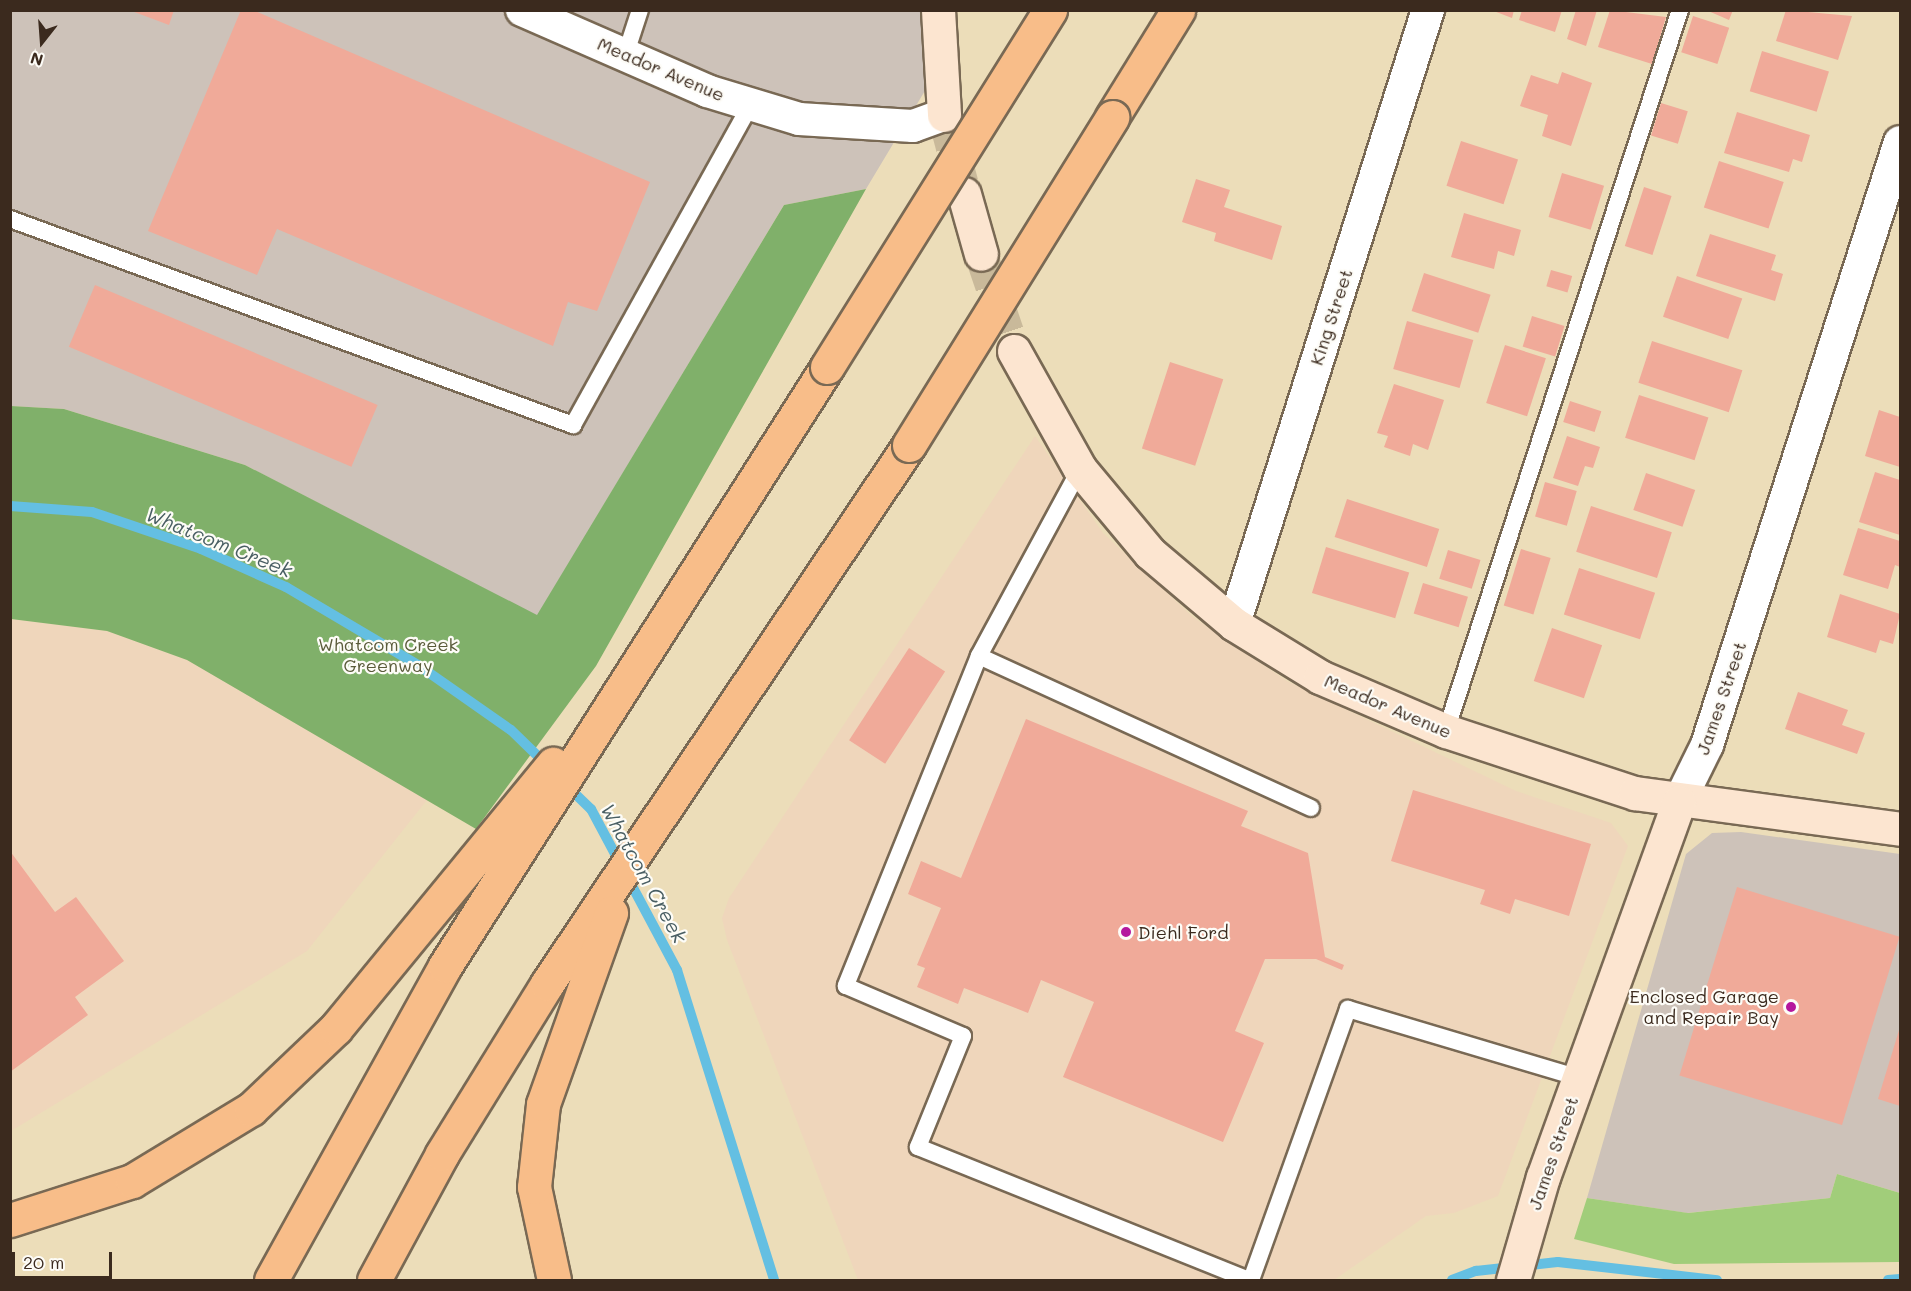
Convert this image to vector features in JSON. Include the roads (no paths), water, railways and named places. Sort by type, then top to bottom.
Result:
[{"type":"highway","points":[[271,1281],[445,966],[1050,10]]},
{"type":"highway","points":[[374,1281],[442,1154],[547,984],[909,445],[1178,10]]},
{"type":"highway","points":[[10,1220],[132,1182],[251,1109],[336,1028],[644,654]]},
{"type":"highway","points":[[554,1281],[534,1187],[543,1104],[573,1010],[631,860]]},
{"type":"street","name":"Meador Avenue","points":[[522,10],[626,53],[707,91],[799,119],[901,125],[944,115]]},
{"type":"street","points":[[938,10],[944,115]]},
{"type":"street","name":"King Street","points":[[1234,624],[1428,10]]},
{"type":"street","name":"James Street","points":[[1513,1281],[1543,1177],[1679,802],[1707,745],[1900,142]]},
{"type":"street","points":[[964,194],[981,254]]},
{"type":"street","name":"Meador Avenue","points":[[1014,351],[1080,469],[1150,553],[1234,624],[1320,677],[1446,731],[1635,793],[1679,802],[1900,829]]},
{"type":"lane","points":[[626,53],[640,10]]},
{"type":"lane","points":[[1446,731],[1680,10]]},
{"type":"lane","points":[[10,219],[573,425],[751,104]]},
{"type":"lane","points":[[1080,469],[979,656],[846,986],[963,1036],[918,1147],[1250,1281],[1348,1009],[1579,1078]]},
{"type":"lane","points":[[979,656],[1311,808]]},
{"type":"waterway","name":"Whatcom Creek","points":[[10,506],[92,512],[201,549],[286,587],[418,665],[511,730],[547,765]]},
{"type":"waterway","name":"Whatcom Creek","points":[[566,785],[591,809],[677,970],[774,1280]]},
{"type":"waterway","name":"Whatcom Creek","points":[[1452,1280],[1476,1271],[1558,1262],[1717,1280]]},
{"type":"waterway","name":"Whatcom Creek","points":[[1888,1280],[1900,1279]]},
{"type":"tunnel","points":[[944,115],[962,183]]},
{"type":"tunnel","points":[[981,254],[1014,351]]},
{"type":"place","name":"Diehl Ford","points":[[1126,932]]},
{"type":"place","name":"Enclosed Garage and Repair Bay","points":[[1791,1007]]},
{"type":"park label","name":"Whatcom Creek Greenway","points":[[388,655]]}]
